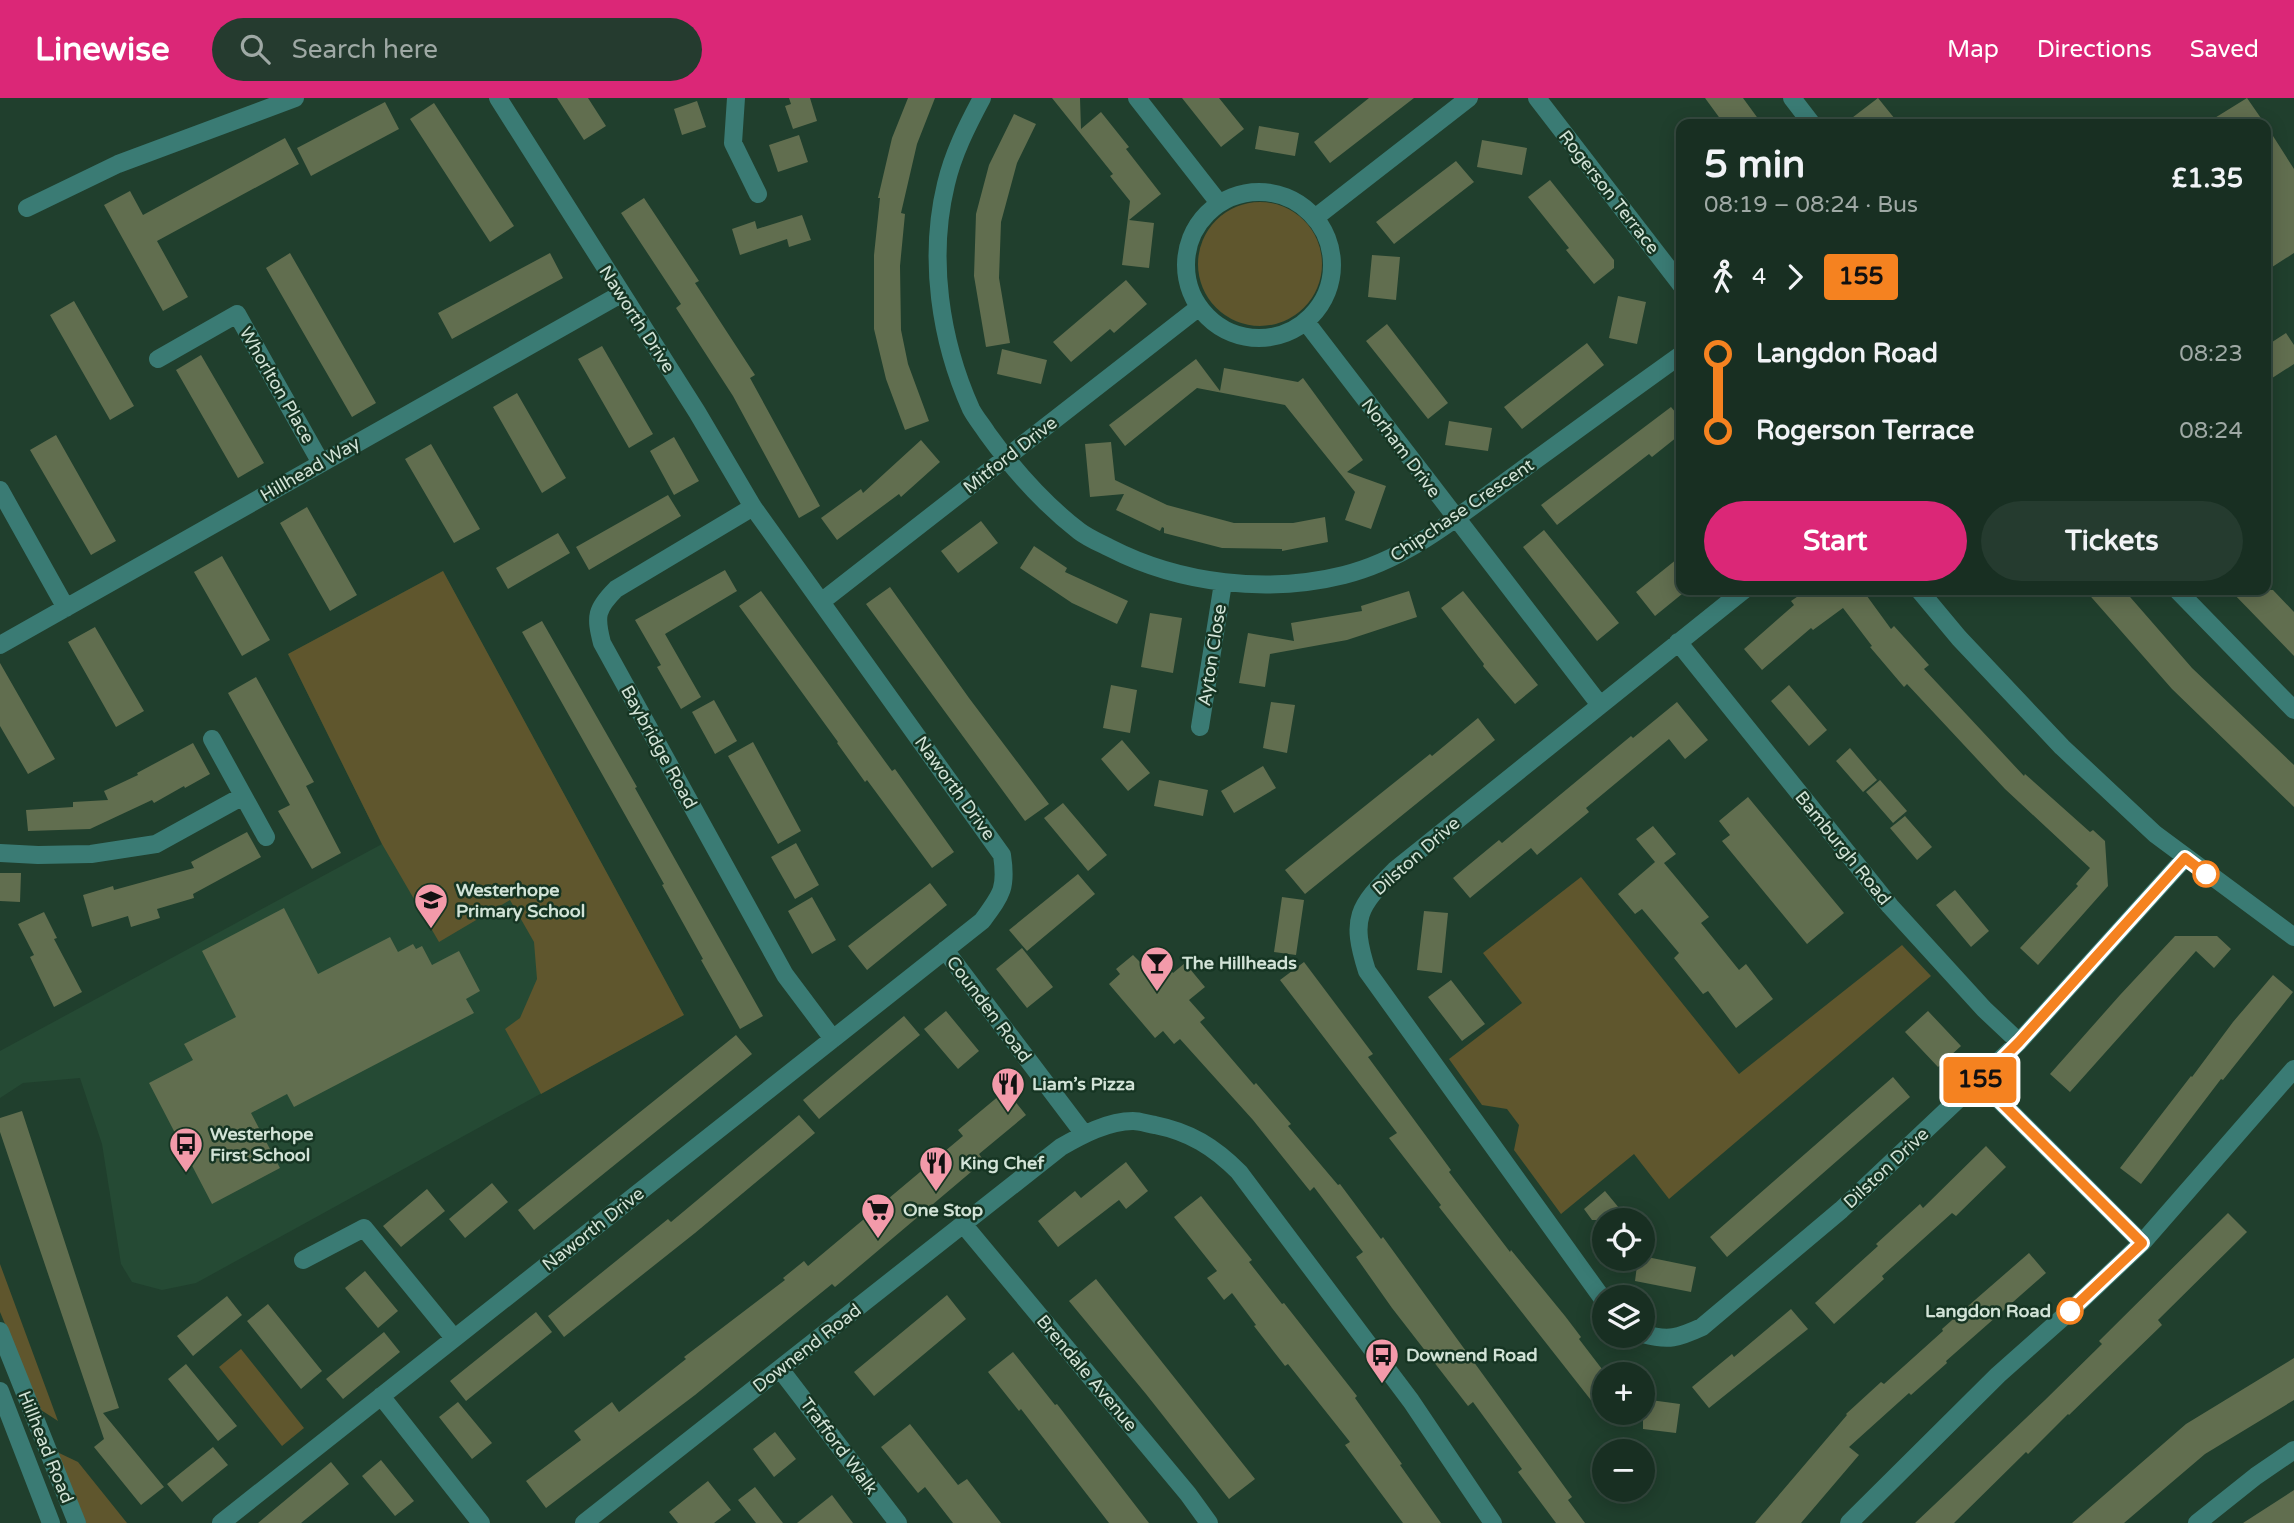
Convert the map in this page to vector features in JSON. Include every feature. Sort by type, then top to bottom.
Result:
[{"type":"street","points":[[27,208],[118,163],[295,98]]},
{"type":"street","name":"Naworth Drive","points":[[221,1523],[982,921],[1000,898],[1005,877],[1002,855],[753,507],[697,412],[498,98]]},
{"type":"street","points":[[736,98],[733,143],[758,194]]},
{"type":"street","name":"Chipchase Crescent","points":[[982,98],[960,140],[946,185],[939,231],[938,280],[944,323],[955,365],[972,411],[1005,459],[1081,532],[1130,558],[1184,576],[1223,583],[1258,584],[1309,582],[1344,575],[1385,562],[1455,519],[1676,358]]},
{"type":"street","points":[[1137,98],[1219,203]]},
{"type":"street","points":[[1316,217],[1469,98]]},
{"type":"street","name":"Rogerson Terrace","points":[[1537,98],[1676,278]]},
{"type":"street","points":[[1792,98],[1808,119]]},
{"type":"street","points":[[1259,191],[1280,194],[1299,203],[1316,217],[1329,243],[1332,271],[1324,300],[1306,322],[1280,336],[1250,339],[1222,330],[1198,309],[1186,283],[1185,252],[1197,224],[1219,203],[1238,194],[1259,191]]},
{"type":"street","name":"Hillhead Way","points":[[0,645],[621,293]]},
{"type":"street","name":"Mitford Drive","points":[[821,602],[1198,309]]},
{"type":"street","name":"Whorlton Place","points":[[158,359],[237,314],[321,463]]},
{"type":"street","name":"Norham Drive","points":[[1306,322],[1600,705]]},
{"type":"street","points":[[0,490],[66,608]]},
{"type":"street","name":"Baybridge Road","points":[[753,507],[616,589],[601,604],[596,622],[602,643],[785,975],[833,1039]]},
{"type":"street","name":"Ayton Close","points":[[1200,727],[1223,583]]},
{"type":"street","name":"Dilston Drive","points":[[1592,1285],[1367,971],[1358,944],[1358,921],[1370,895],[1395,870],[1738,595]]},
{"type":"street","points":[[1923,595],[1959,638],[2062,747],[2155,834],[2294,937]]},
{"type":"street","points":[[2181,595],[2294,710]]},
{"type":"street","name":"Bamburgh Road","points":[[1678,642],[1890,906],[1984,1009],[2019,1042]]},
{"type":"street","points":[[212,739],[266,837]]},
{"type":"street","points":[[0,853],[91,854],[156,844],[243,796]]},
{"type":"street","name":"Dilston Drive","points":[[1655,1337],[1678,1338],[1702,1327],[1841,1210],[2019,1042],[2185,858]]},
{"type":"street","name":"Counden Road","points":[[945,950],[1084,1134]]},
{"type":"street","points":[[1980,1081],[2142,1243]]},
{"type":"street","points":[[1849,1523],[1998,1375],[2142,1243],[2290,1081]]},
{"type":"street","name":"Downend Road","points":[[584,1523],[603,1517],[780,1369],[1061,1147],[1084,1134],[1133,1121],[1188,1133],[1223,1156],[1239,1172],[1411,1401],[1493,1523]]},
{"type":"street","name":"Brendale Avenue","points":[[963,1224],[1188,1494],[1209,1523]]},
{"type":"street","points":[[303,1261],[364,1228],[454,1339]]},
{"type":"street","name":"Hillhead Road","points":[[0,1331],[76,1523]]},
{"type":"street","name":"Trafford Walk","points":[[780,1369],[898,1523]]},
{"type":"street","points":[[0,1391],[51,1523]]},
{"type":"street","points":[[382,1396],[481,1523]]},
{"type":"street","points":[[2197,1523],[2294,1450]]},
{"type":"shaded area","points":[[1260,202],[1284,207],[1304,220],[1317,240],[1322,264],[1317,288],[1304,308],[1284,321],[1260,326],[1236,321],[1216,308],[1203,288],[1198,264],[1203,240],[1216,220],[1236,207]]},
{"type":"shaded area","name":"Westerhope Primary School","points":[[443,571],[684,1015],[196,1283],[162,1290],[132,1282],[121,1264],[102,1144],[80,1078],[23,1083],[0,1098],[0,1051],[382,844],[288,654]]},
{"type":"shaded area","points":[[443,571],[684,1015],[541,1094],[505,1029],[520,1018],[537,979],[534,942],[510,900],[439,942],[382,844],[288,654]]},
{"type":"shaded area","points":[[1581,877],[1739,1074],[1902,945],[1931,976],[1669,1199],[1634,1154],[1561,1214],[1514,1150],[1519,1125],[1507,1109],[1482,1105],[1449,1059],[1522,1003],[1483,953]]},
{"type":"shaded area","points":[[0,1264],[58,1421],[41,1410],[0,1312]]},
{"type":"shaded area","points":[[241,1349],[304,1428],[282,1446],[219,1367]]},
{"type":"shaded area","points":[[57,1452],[78,1462],[127,1523],[86,1523]]},
{"type":"building","points":[[557,98],[588,98],[606,126],[584,140]]},
{"type":"building","points":[[789,98],[810,98],[817,121],[793,129],[785,106],[791,104]]},
{"type":"building","points":[[908,98],[935,98],[917,144],[901,213],[905,214],[900,266],[901,330],[908,364],[929,421],[905,430],[886,379],[874,329],[874,255],[878,198],[892,138]]},
{"type":"building","points":[[1052,98],[1080,98],[1081,129],[1101,112],[1161,194],[1129,220],[1154,223],[1149,268],[1122,265],[1130,201],[1110,176],[1113,174]]},
{"type":"building","points":[[1182,98],[1219,98],[1244,129],[1221,147]]},
{"type":"building","points":[[1369,98],[1414,98],[1330,163],[1314,142]]},
{"type":"building","points":[[1705,98],[1743,98],[1758,119],[1720,119]]},
{"type":"building","points":[[1878,98],[1895,119],[1851,119]]},
{"type":"building","points":[[2247,98],[2262,119],[2213,119]]},
{"type":"building","points":[[697,101],[706,127],[682,135],[674,109]]},
{"type":"building","points":[[385,102],[399,129],[311,176],[297,148]]},
{"type":"building","points":[[434,103],[514,226],[490,242],[410,119]]},
{"type":"building","points":[[1014,114],[1036,124],[1017,163],[1001,222],[999,278],[1010,343],[986,347],[974,276],[976,214],[989,165]]},
{"type":"building","points":[[1259,126],[1299,133],[1295,156],[1255,149]]},
{"type":"building","points":[[2271,133],[2294,169],[2294,253],[2271,268]]},
{"type":"building","points":[[799,135],[808,162],[778,172],[769,145]]},
{"type":"building","points":[[285,138],[299,164],[157,241],[188,297],[163,311],[104,205],[130,191],[143,215]]},
{"type":"building","points":[[1482,140],[1527,148],[1522,175],[1477,167]]},
{"type":"building","points":[[1456,161],[1474,182],[1394,244],[1376,222]]},
{"type":"building","points":[[1550,180],[1614,260],[1614,268],[1594,284],[1528,197]]},
{"type":"building","points":[[644,198],[699,281],[695,283],[755,375],[750,378],[820,506],[799,518],[733,396],[676,308],[681,304],[621,213]]},
{"type":"building","points":[[802,215],[811,240],[789,247],[787,239],[740,255],[732,229],[755,221],[757,229]]},
{"type":"building","points":[[290,253],[376,403],[352,417],[266,268]]},
{"type":"building","points":[[550,253],[563,278],[452,339],[438,313]]},
{"type":"building","points":[[1372,255],[1400,257],[1396,300],[1368,297]]},
{"type":"building","points":[[1126,280],[1147,304],[1114,333],[1110,329],[1071,362],[1053,342]]},
{"type":"building","points":[[1618,296],[1646,302],[1637,344],[1609,338]]},
{"type":"building","points":[[74,301],[134,406],[110,420],[50,315]]},
{"type":"building","points":[[1387,324],[1448,403],[1428,419],[1366,341]]},
{"type":"building","points":[[2286,333],[2294,345],[2294,364],[2271,379],[2271,343]]},
{"type":"building","points":[[1587,343],[1604,365],[1522,429],[1504,407]]},
{"type":"building","points":[[602,346],[653,434],[629,448],[578,359]]},
{"type":"building","points":[[1002,349],[1047,360],[1041,384],[997,374]]},
{"type":"building","points":[[201,355],[264,463],[238,478],[176,370]]},
{"type":"building","points":[[1196,359],[1220,391],[1224,368],[1298,382],[1303,378],[1363,460],[1347,472],[1386,486],[1371,529],[1345,520],[1355,492],[1285,405],[1197,388],[1125,446],[1109,425]]},
{"type":"building","points":[[517,393],[566,478],[542,493],[493,407]]},
{"type":"building","points":[[1671,407],[1676,413],[1676,438],[1652,457],[1649,454],[1557,525],[1541,505]]},
{"type":"building","points":[[1449,421],[1492,428],[1488,451],[1445,445]]},
{"type":"building","points":[[56,435],[116,541],[91,555],[30,450]]},
{"type":"building","points":[[674,437],[699,481],[674,495],[650,451]]},
{"type":"building","points":[[921,440],[940,462],[901,497],[899,494],[837,540],[821,518],[861,489],[863,493]]},
{"type":"building","points":[[1111,442],[1115,480],[1167,505],[1234,523],[1293,523],[1325,517],[1328,542],[1282,551],[1222,548],[1164,533],[1162,527],[1160,531],[1116,510],[1124,494],[1090,497],[1085,444]]},
{"type":"building","points":[[431,444],[480,529],[454,543],[405,459]]},
{"type":"building","points":[[668,495],[681,516],[589,570],[576,547]]},
{"type":"building","points":[[307,507],[357,595],[330,611],[280,523]]},
{"type":"building","points":[[981,521],[998,543],[958,573],[941,551]]},
{"type":"building","points":[[1544,530],[1619,623],[1597,641],[1523,547]]},
{"type":"building","points":[[558,533],[570,553],[508,589],[496,568]]},
{"type":"building","points":[[1034,546],[1067,568],[1065,572],[1128,601],[1117,624],[1072,603],[1020,568]]},
{"type":"building","points":[[222,556],[270,640],[242,656],[194,572]]},
{"type":"building","points":[[1676,560],[1676,595],[1681,595],[1655,616],[1636,592]]},
{"type":"building","points":[[725,570],[737,591],[665,634],[701,697],[681,709],[657,667],[661,665],[635,620]]},
{"type":"building","points":[[890,587],[1049,804],[1025,821],[866,604]]},
{"type":"building","points":[[2273,590],[2294,612],[2294,656],[2235,595],[2271,595]]},
{"type":"building","points":[[761,591],[954,852],[932,868],[867,780],[865,782],[739,606]]},
{"type":"building","points":[[1409,591],[1417,617],[1347,640],[1270,654],[1265,687],[1239,683],[1248,633],[1294,641],[1291,623],[1362,611],[1361,606]]},
{"type":"building","points":[[1463,591],[1538,685],[1515,704],[1483,666],[1441,608]]},
{"type":"building","points":[[1800,595],[1866,595],[1891,629],[1894,626],[1929,665],[1924,669],[2024,776],[2025,774],[2090,832],[2093,830],[2105,841],[2108,886],[2038,965],[2020,948],[2078,886],[2076,884],[2090,868],[2005,789],[1907,684],[1904,687],[1870,647],[1872,646],[1843,608],[1813,630],[1811,628],[1762,670],[1744,649],[1794,605],[1791,601]]},
{"type":"building","points":[[2089,595],[2128,595],[2192,668],[2294,765],[2294,807],[2172,689]]},
{"type":"building","points":[[1150,613],[1182,618],[1173,673],[1141,667]]},
{"type":"building","points":[[542,621],[763,1016],[740,1029],[701,960],[703,959],[662,885],[664,884],[522,632]]},
{"type":"building","points":[[95,627],[144,711],[116,727],[68,642]]},
{"type":"building","points":[[0,663],[55,759],[28,774],[0,726]]},
{"type":"building","points":[[256,677],[314,782],[306,786],[341,853],[312,869],[278,811],[290,805],[228,693]]},
{"type":"building","points":[[1111,685],[1137,690],[1130,733],[1103,728]]},
{"type":"building","points":[[1789,685],[1827,730],[1809,746],[1771,701]]},
{"type":"building","points":[[714,700],[737,741],[715,754],[692,712]]},
{"type":"building","points":[[1271,702],[1295,705],[1287,753],[1263,748]]},
{"type":"building","points":[[1677,702],[1708,740],[1685,759],[1669,739],[1586,808],[1589,812],[1537,855],[1531,848],[1470,898],[1453,878],[1499,840],[1502,843],[1631,736],[1633,738]]},
{"type":"building","points":[[1478,718],[1495,740],[1305,894],[1285,870]]},
{"type":"building","points":[[1122,740],[1150,773],[1128,791],[1101,759]]},
{"type":"building","points":[[753,742],[801,831],[778,844],[728,756]]},
{"type":"building","points":[[193,743],[210,774],[185,788],[184,786],[154,803],[152,800],[90,829],[28,831],[26,810],[73,807],[73,802],[108,800],[104,791]]},
{"type":"building","points":[[1850,748],[1877,780],[1863,792],[1836,761]]},
{"type":"building","points":[[1263,766],[1276,788],[1234,813],[1221,791]]},
{"type":"building","points":[[1159,780],[1208,790],[1203,816],[1154,806]]},
{"type":"building","points":[[1880,780],[1907,811],[1893,823],[1866,792]]},
{"type":"building","points":[[1748,797],[1844,913],[1807,944],[1722,841],[1730,835],[1719,821]]},
{"type":"building","points":[[1063,803],[1107,855],[1088,871],[1044,818]]},
{"type":"building","points":[[1905,816],[1932,847],[1917,860],[1890,828]]},
{"type":"building","points":[[1653,826],[1676,854],[1664,863],[1709,917],[1701,923],[1739,970],[1746,964],[1773,999],[1736,1028],[1708,991],[1703,994],[1674,958],[1679,953],[1642,909],[1635,914],[1618,894],[1655,862],[1636,839]]},
{"type":"building","points":[[247,832],[261,857],[193,894],[194,898],[157,909],[160,918],[131,927],[128,916],[92,927],[83,895],[113,886],[114,890],[194,868],[191,862]]},
{"type":"building","points":[[796,843],[819,885],[795,899],[771,857]]},
{"type":"building","points":[[0,873],[21,873],[20,902],[0,901]]},
{"type":"building","points":[[1078,874],[1095,894],[1027,951],[1009,930]]},
{"type":"building","points":[[930,883],[947,905],[867,970],[848,946]]},
{"type":"building","points":[[1955,890],[1989,931],[1971,947],[1936,905]]},
{"type":"building","points":[[812,897],[836,940],[812,954],[788,911]]},
{"type":"building","points":[[1282,897],[1304,900],[1296,955],[1274,952]]},
{"type":"building","points":[[284,908],[318,974],[390,937],[398,952],[413,944],[416,949],[422,946],[432,965],[459,951],[480,991],[466,999],[474,1013],[294,1107],[287,1094],[251,1113],[280,1168],[212,1204],[149,1083],[193,1060],[184,1044],[236,1017],[202,951]]},
{"type":"building","points":[[1424,911],[1448,913],[1442,973],[1417,970]]},
{"type":"building","points":[[44,912],[57,938],[54,939],[82,992],[54,1007],[30,957],[34,955],[18,924]]},
{"type":"building","points":[[2175,936],[2217,936],[2231,949],[2214,968],[2196,951],[2070,1092],[2050,1074]]},
{"type":"building","points":[[1022,948],[1053,987],[1027,1008],[996,969]]},
{"type":"building","points":[[1154,951],[1173,973],[1185,963],[1205,987],[1189,1000],[1205,1018],[1200,1022],[1291,1124],[1288,1126],[1338,1185],[1340,1184],[1381,1239],[1383,1237],[1572,1497],[1568,1500],[1585,1523],[1556,1523],[1518,1472],[1522,1469],[1473,1402],[1468,1406],[1392,1308],[1356,1257],[1363,1252],[1314,1187],[1310,1191],[1253,1120],[1180,1039],[1174,1044],[1163,1031],[1155,1038],[1109,984],[1120,974],[1116,969],[1133,955],[1140,962]]},
{"type":"building","points":[[1304,962],[1373,1054],[1368,1057],[1451,1170],[1449,1172],[1510,1252],[1511,1250],[1581,1337],[1579,1339],[1597,1362],[1592,1362],[1592,1401],[1439,1207],[1441,1205],[1389,1138],[1397,1133],[1280,980]]},
{"type":"building","points":[[2273,975],[2293,992],[2223,1080],[2221,1079],[2141,1184],[2120,1168],[2233,1022]]},
{"type":"building","points":[[1451,980],[1485,1024],[1462,1041],[1428,997]]},
{"type":"building","points":[[946,1011],[979,1051],[958,1069],[924,1029]]},
{"type":"building","points":[[1928,1011],[1961,1046],[1938,1067],[1905,1032]]},
{"type":"building","points":[[904,1016],[920,1035],[819,1119],[803,1100]]},
{"type":"building","points":[[736,1035],[752,1054],[534,1230],[518,1210]]},
{"type":"building","points":[[1893,1077],[1910,1097],[1727,1257],[1710,1237]]},
{"type":"building","points":[[1006,1090],[1026,1115],[979,1154],[984,1161],[835,1287],[832,1284],[695,1395],[546,1508],[526,1481],[581,1440],[574,1431],[612,1402],[619,1412],[686,1359],[684,1357],[785,1280],[783,1278],[804,1261],[808,1266],[963,1136],[958,1130]]},
{"type":"building","points":[[22,1111],[119,1408],[103,1413],[164,1487],[141,1505],[94,1447],[104,1439],[0,1132],[0,1118]]},
{"type":"building","points":[[799,1115],[815,1133],[564,1337],[548,1316],[668,1219],[671,1222]]},
{"type":"building","points":[[1986,1146],[2006,1167],[1956,1216],[1952,1213],[1882,1276],[1884,1279],[1834,1324],[1815,1303],[1920,1204],[1923,1208]]},
{"type":"building","points":[[1126,1162],[1148,1191],[1126,1209],[1119,1200],[1058,1247],[1038,1221],[1075,1191],[1081,1198]]},
{"type":"building","points":[[492,1183],[508,1202],[465,1238],[449,1219]]},
{"type":"building","points":[[427,1189],[445,1211],[401,1247],[383,1226]]},
{"type":"building","points":[[1605,1191],[1619,1208],[1592,1208],[1592,1220],[1584,1209]]},
{"type":"building","points":[[1201,1196],[1252,1260],[1249,1262],[1357,1396],[1355,1398],[1441,1523],[1403,1523],[1345,1445],[1350,1442],[1288,1364],[1285,1366],[1232,1293],[1224,1300],[1207,1278],[1217,1271],[1174,1217]]},
{"type":"building","points":[[2228,1213],[2247,1232],[2158,1320],[2162,1325],[1954,1523],[1915,1523],[2102,1344],[2099,1341]]},
{"type":"building","points":[[2029,1253],[2046,1273],[1849,1447],[1859,1455],[1801,1523],[1755,1523],[1846,1414],[1881,1382],[1884,1384]]},
{"type":"building","points":[[1655,1259],[1696,1267],[1691,1292],[1635,1281],[1636,1271],[1655,1271]]},
{"type":"building","points":[[365,1271],[398,1311],[378,1328],[345,1288]]},
{"type":"building","points":[[1096,1279],[1255,1479],[1229,1499],[1069,1301]]},
{"type":"building","points":[[947,1295],[966,1319],[874,1396],[854,1372]]},
{"type":"building","points":[[227,1296],[242,1315],[193,1356],[177,1336]]},
{"type":"building","points":[[268,1304],[322,1371],[301,1389],[247,1321]]},
{"type":"building","points":[[1791,1309],[1808,1329],[1709,1408],[1692,1387],[1732,1354],[1734,1357]]},
{"type":"building","points":[[536,1312],[552,1332],[466,1401],[450,1381]]},
{"type":"building","points":[[384,1332],[400,1352],[343,1399],[326,1379]]},
{"type":"building","points":[[1013,1352],[1149,1523],[1109,1523],[1021,1409],[1019,1411],[988,1372]]},
{"type":"building","points":[[2294,1358],[2294,1400],[2205,1454],[2124,1523],[2072,1523],[2186,1424]]},
{"type":"building","points":[[186,1364],[237,1426],[218,1441],[168,1379]]},
{"type":"building","points":[[1655,1401],[1680,1404],[1676,1433],[1643,1429],[1643,1425],[1655,1425]]},
{"type":"building","points":[[458,1402],[492,1443],[472,1459],[439,1417]]},
{"type":"building","points":[[910,1424],[958,1485],[967,1479],[1001,1523],[953,1523],[925,1487],[918,1493],[881,1447]]},
{"type":"building","points":[[775,1432],[796,1459],[774,1477],[753,1449]]},
{"type":"building","points":[[213,1447],[228,1465],[182,1502],[167,1484]]},
{"type":"building","points":[[381,1460],[414,1501],[395,1516],[362,1476]]},
{"type":"building","points":[[331,1462],[349,1484],[301,1523],[258,1523]]},
{"type":"building","points":[[708,1481],[731,1510],[714,1523],[678,1523],[669,1512]]},
{"type":"building","points":[[755,1487],[783,1523],[756,1523],[738,1500]]},
{"type":"building","points":[[2294,1490],[2294,1523],[2243,1523]]},
{"type":"building","points":[[832,1495],[853,1523],[797,1523]]},
{"type":"bus line","name":"155","points":[[2070,1311],[2142,1243],[1980,1081],[2019,1042],[2185,858],[2206,874]]},
{"type":"place","name":"Westerhope Primary School","points":[[431,930]]},
{"type":"place","name":"The Hillheads","points":[[1157,993]]},
{"type":"place","name":"Liam’s Pizza","points":[[1008,1114]]},
{"type":"place","name":"Westerhope First School","points":[[186,1174]]},
{"type":"place","name":"King Chef","points":[[936,1193]]},
{"type":"place","name":"One Stop","points":[[878,1240]]},
{"type":"place","name":"Langdon Road","points":[[2070,1311]]},
{"type":"place","name":"Downend Road","points":[[1382,1385]]}]
